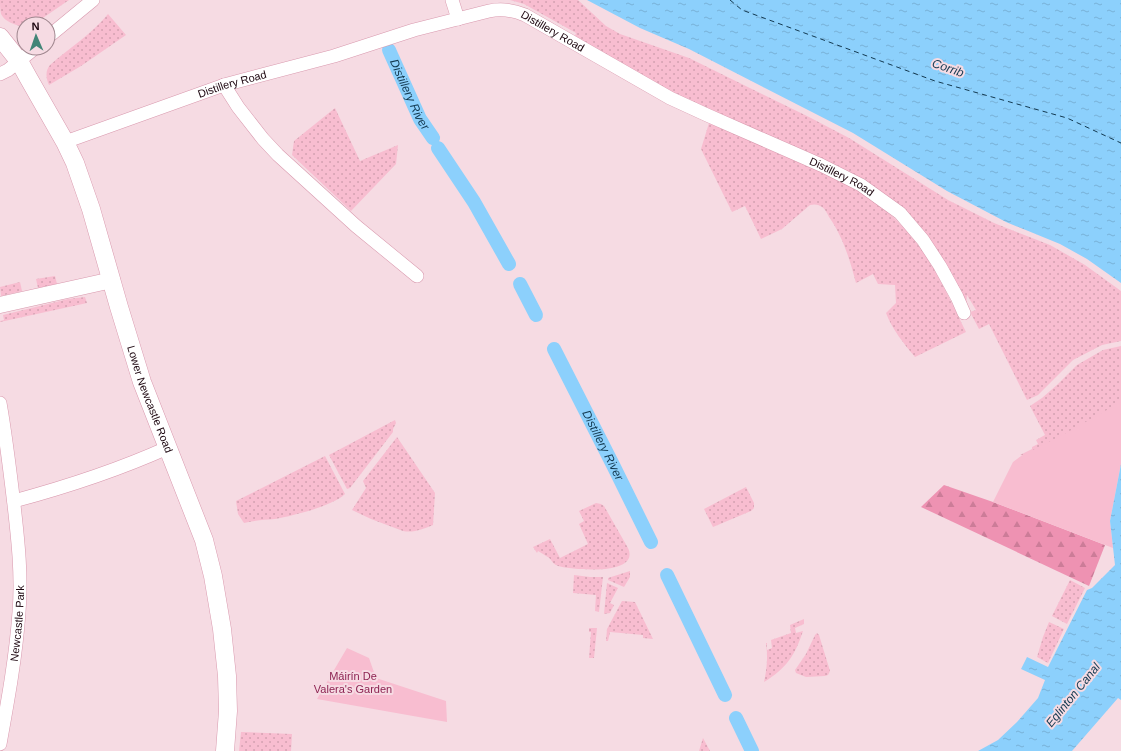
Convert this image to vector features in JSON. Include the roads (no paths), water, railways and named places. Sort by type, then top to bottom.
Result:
[{"type":"main road","name":"Lower Newcastle Road","points":[[0,37],[19,62],[65,142],[75,163],[91,209],[136,363],[167,448],[202,533],[214,576],[227,676],[228,711],[224,751]]},
{"type":"street","points":[[56,30],[93,0]]},
{"type":"street","points":[[452,0],[458,19]]},
{"type":"street","name":"Distillery Road","points":[[65,142],[224,85],[334,56],[414,30],[497,9],[507,9],[525,15],[670,98],[821,165],[861,185],[900,213],[923,240],[940,266],[964,313]]},
{"type":"street","points":[[0,74],[8,70],[26,56]]},
{"type":"street","points":[[224,85],[263,139],[278,155],[351,222],[417,276]]},
{"type":"street","points":[[0,305],[112,280]]},
{"type":"street","name":"Newcastle Park","points":[[0,403],[10,466],[19,554],[19,611],[10,691],[0,744]]},
{"type":"street","points":[[14,501],[88,478],[167,448]]},
{"type":"water","name":"Corrib","points":[[587,0],[1121,0],[1121,283],[1087,259],[1060,244],[1006,222],[947,191],[853,133],[689,49],[640,28]]},
{"type":"water","name":"Eglinton Canal","points":[[1121,464],[1121,700],[1118,698],[1072,751],[978,751],[998,740],[1017,722],[1038,698],[1045,680],[1021,669],[1027,657],[1048,667],[1087,590],[1092,588],[1115,565],[1110,521]]},
{"type":"waterway","name":"Distillery River","points":[[389,50],[420,119],[433,138]]},
{"type":"waterway","name":"Distillery River","points":[[438,148],[474,202],[509,264]]},
{"type":"waterway","name":"Distillery River","points":[[520,284],[536,315]]},
{"type":"waterway","name":"Distillery River","points":[[554,349],[651,542]]},
{"type":"waterway","name":"Distillery River","points":[[667,575],[725,695]]},
{"type":"waterway","name":"Distillery River","points":[[736,718],[752,751]]},
{"type":"park label","name":"Máirín De Valera's Garden","points":[[353,682]]}]
